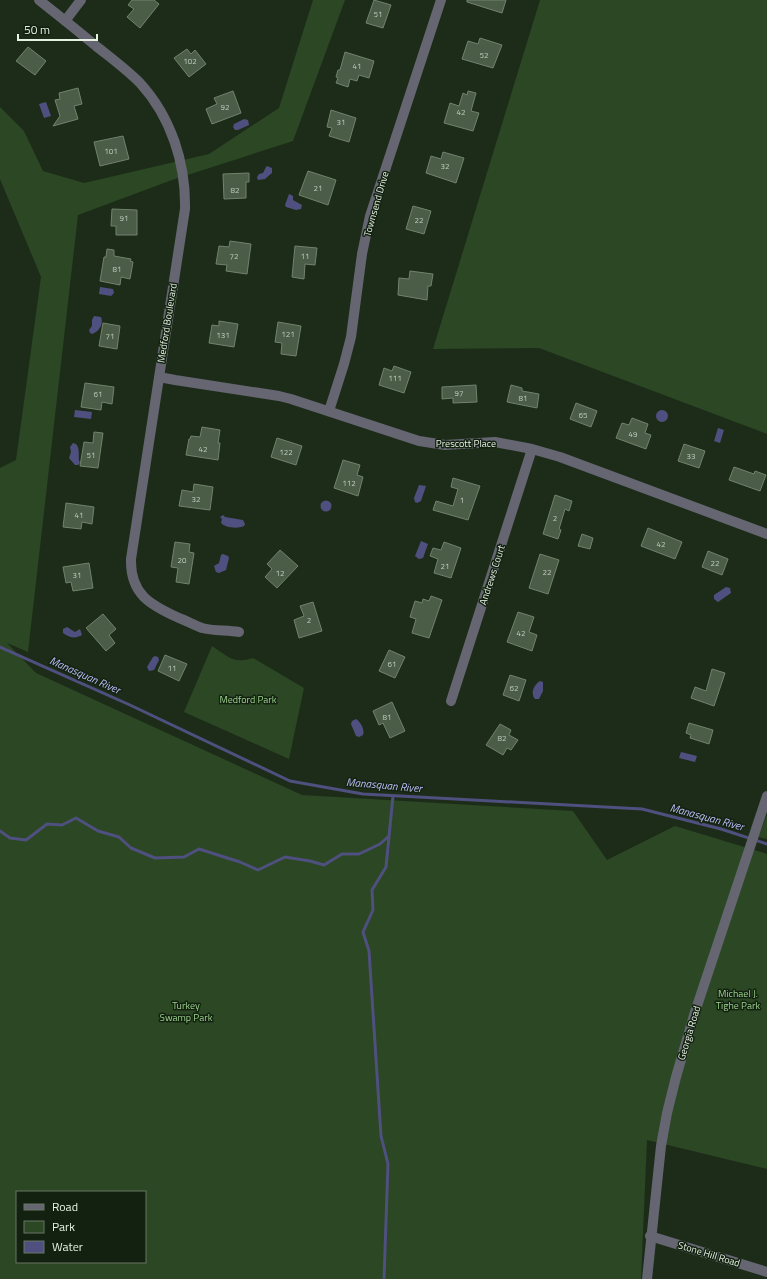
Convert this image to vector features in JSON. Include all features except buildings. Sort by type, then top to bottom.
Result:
[{"type":"street","name":"Medford Boulevard","points":[[39,0],[140,83],[167,123],[176,146],[183,171],[185,190],[184,209],[131,559],[131,570],[134,583],[144,598],[153,605],[202,628],[239,632]]},
{"type":"street","points":[[65,20],[81,0]]},
{"type":"street","name":"Townsend Drive","points":[[329,411],[351,337],[362,254],[370,216],[440,0]]},
{"type":"street","name":"Prescott Place","points":[[159,377],[279,396],[399,435],[430,443],[445,445],[495,442],[532,449],[560,457],[767,534]]},
{"type":"street","name":"Andrews Court","points":[[451,701],[532,449]]},
{"type":"street","name":"Georgia Road","points":[[647,1279],[650,1236],[661,1146],[667,1113],[695,1012],[767,796]]},
{"type":"street","name":"Stone Hill Road","points":[[650,1236],[767,1272]]},
{"type":"green space","points":[[313,0],[345,0],[293,141],[172,180],[78,215],[28,652],[7,643],[36,673],[302,795],[573,811],[607,860],[675,826],[767,854],[767,1169],[647,1140],[641,1279],[0,1279],[0,468],[16,460],[41,277],[0,179],[0,107],[24,131],[43,171],[84,183],[209,154],[279,108]]},
{"type":"green space","points":[[540,0],[767,0],[767,434],[539,348],[433,349]]},
{"type":"green space","name":"Medford Park","points":[[212,646],[236,660],[253,658],[304,688],[289,759],[184,712]]},
{"type":"green space","points":[[767,815],[767,839],[758,837]]},
{"type":"water","points":[[46,102],[51,116],[44,118],[39,104]]},
{"type":"water","points":[[244,119],[248,120],[249,125],[235,130],[233,127],[234,124]]},
{"type":"water","points":[[267,166],[272,168],[272,173],[265,179],[258,180],[257,177],[259,174],[263,173]]},
{"type":"water","points":[[289,194],[293,196],[293,200],[302,205],[301,209],[296,210],[286,207],[285,205]]},
{"type":"water","points":[[100,287],[113,289],[114,293],[111,296],[99,294]]},
{"type":"water","points":[[94,316],[101,317],[102,322],[99,330],[92,334],[89,330],[92,326]]},
{"type":"water","points":[[75,410],[92,412],[91,419],[74,417]]},
{"type":"water","points":[[662,410],[666,412],[668,416],[666,420],[662,422],[658,420],[656,416],[658,412]]},
{"type":"water","points":[[718,428],[724,430],[720,443],[714,441]]},
{"type":"water","points":[[73,443],[76,444],[78,449],[80,463],[78,465],[75,465],[69,458],[71,452],[70,447]]},
{"type":"water","points":[[419,485],[426,486],[421,501],[417,503],[415,502],[414,498]]},
{"type":"water","points":[[326,500],[330,502],[332,506],[330,510],[326,512],[322,510],[320,506],[322,502]]},
{"type":"water","points":[[223,515],[225,517],[243,520],[245,524],[244,526],[238,528],[225,526],[221,523],[222,519],[220,517]]},
{"type":"water","points":[[421,541],[428,544],[423,558],[419,559],[415,556]]},
{"type":"water","points":[[223,554],[229,558],[226,570],[219,573],[216,572],[214,566],[219,563],[221,555]]},
{"type":"water","points":[[726,587],[730,588],[731,593],[718,602],[714,599],[714,595]]},
{"type":"water","points":[[67,627],[75,632],[80,629],[82,635],[77,637],[68,636],[63,633],[63,629]]},
{"type":"water","points":[[155,656],[158,657],[159,660],[154,670],[149,671],[147,667]]},
{"type":"water","points":[[540,681],[543,682],[543,691],[539,699],[535,699],[533,689]]},
{"type":"water","points":[[356,719],[361,724],[363,729],[363,735],[359,737],[356,736],[351,724],[352,721]]},
{"type":"water","points":[[681,752],[697,756],[695,762],[679,758]]},
{"type":"waterway","name":"Manasquan River","points":[[0,647],[130,705],[290,781],[363,794],[642,809],[721,829],[767,844]]},
{"type":"waterway","points":[[384,1279],[388,1164],[381,1136],[369,951],[363,932],[373,910],[372,890],[386,867],[393,796]]},
{"type":"waterway","points":[[0,831],[10,838],[26,840],[47,824],[62,825],[76,818],[98,831],[119,837],[131,848],[155,858],[184,857],[199,849],[240,862],[258,870],[285,857],[324,865],[342,854],[359,854],[380,844],[389,836]]},
{"type":"park label","name":"Michael J. Tighe Park","points":[[738,998]]},
{"type":"park label","name":"Turkey Swamp Park","points":[[186,1010]]}]
